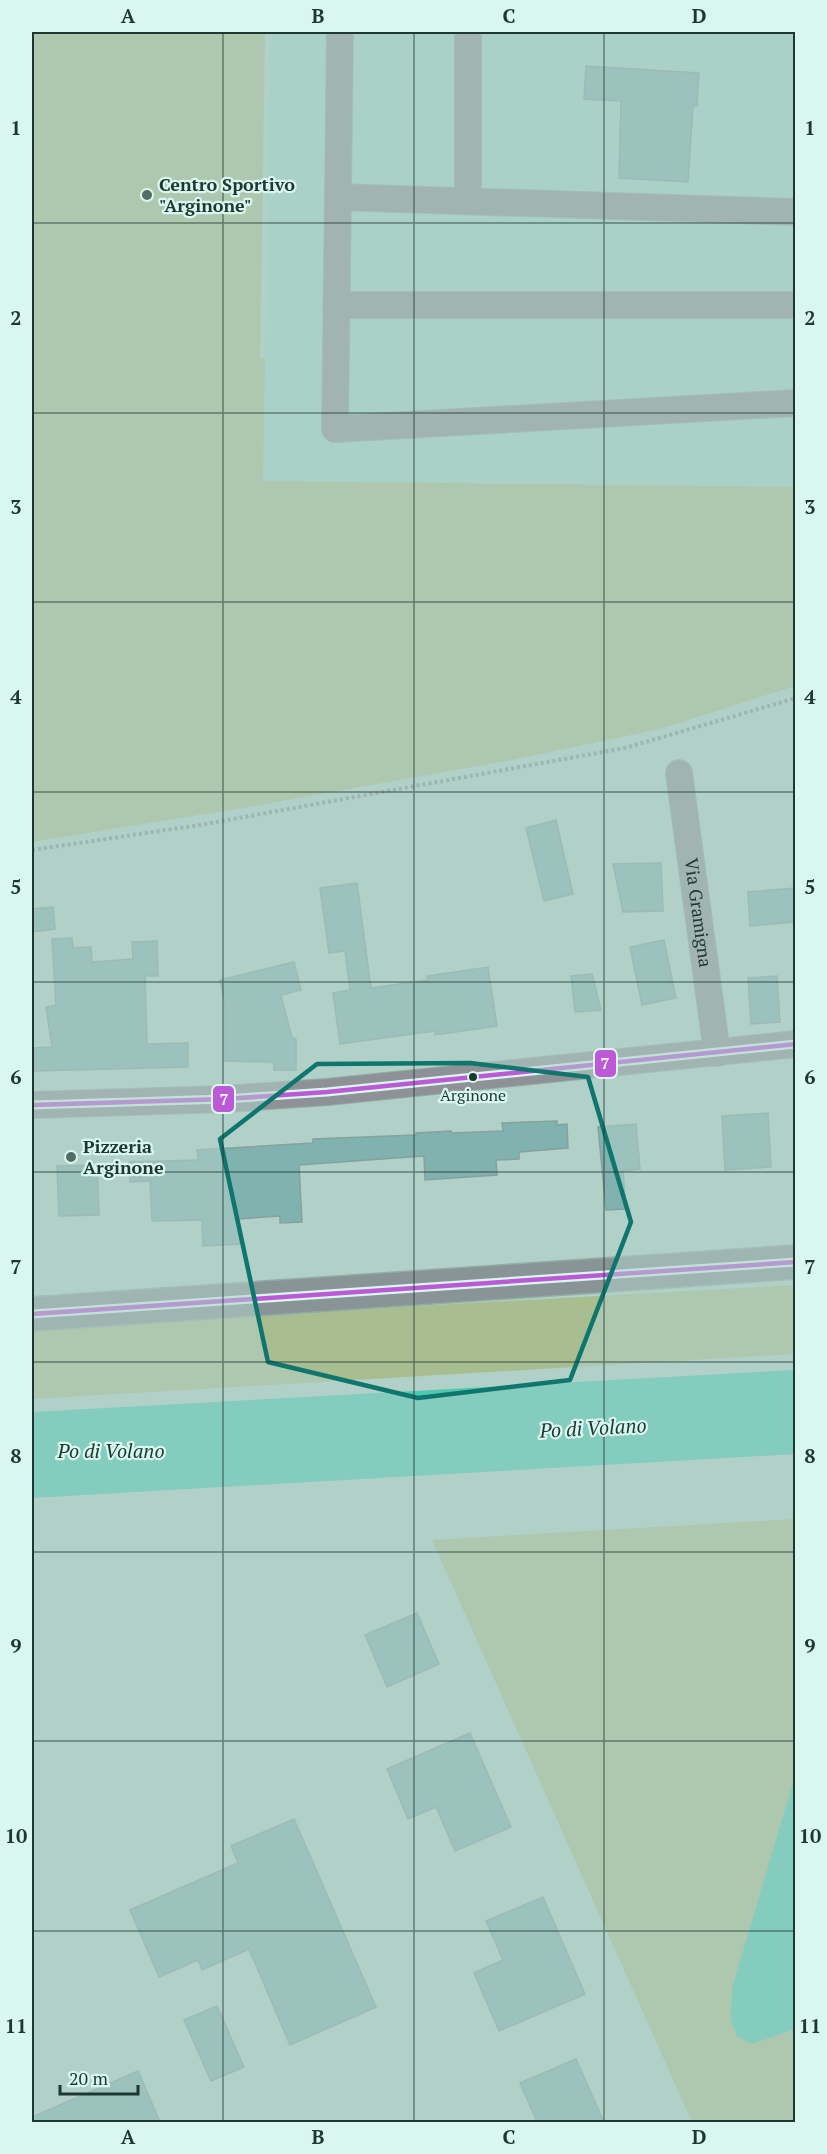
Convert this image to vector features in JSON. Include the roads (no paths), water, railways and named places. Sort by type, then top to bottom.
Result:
[{"type":"main road","points":[[32,1314],[795,1262]]},
{"type":"street","points":[[340,32],[335,429],[795,403]]},
{"type":"street","points":[[468,32],[468,201]]},
{"type":"street","points":[[338,197],[795,212]]},
{"type":"street","points":[[336,305],[795,305]]},
{"type":"street","name":"Via Gramigna","points":[[679,773],[717,1053]]},
{"type":"street","points":[[32,1105],[279,1096],[461,1080],[795,1044]]},
{"type":"water","name":"Po di Volano","points":[[795,1370],[795,1454],[32,1498],[32,1412]]},
{"type":"water","points":[[795,1776],[795,2029],[752,2044],[737,2036],[731,2020],[732,1988]]},
{"type":"place","name":"Centro Sportivo \"Arginone\"","points":[[147,195]]},
{"type":"place","name":"Arginone","points":[[473,1077]]},
{"type":"place","name":"Pizzeria Arginone","points":[[71,1157]]}]
